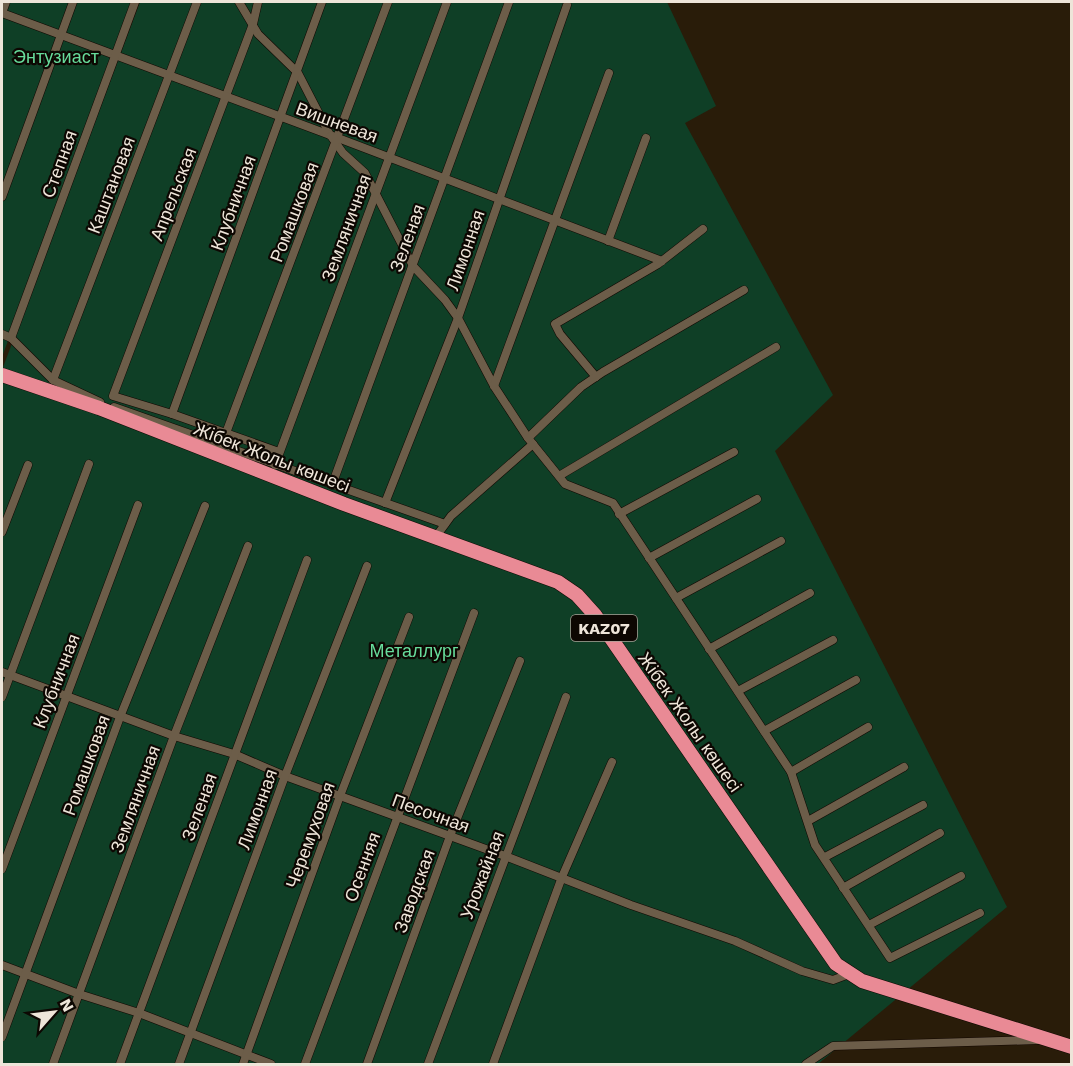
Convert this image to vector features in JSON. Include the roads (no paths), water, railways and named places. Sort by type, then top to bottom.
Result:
[{"type":"highway","name":"Жібек Жолы көшесі","points":[[2,375],[99,408],[344,504],[550,578],[577,595],[595,615],[836,964],[862,981],[1071,1047]]},
{"type":"street","points":[[2,13],[6,2]]},
{"type":"street","points":[[2,197],[73,2]]},
{"type":"street","name":"Степная","points":[[11,338],[135,2]]},
{"type":"street","name":"Каштановая","points":[[53,380],[197,2]]},
{"type":"street","points":[[239,2],[258,34],[298,73],[334,138],[365,173],[413,266],[445,300],[458,318],[494,386],[530,441],[565,484],[612,503],[791,772],[815,845],[890,958],[980,913]]},
{"type":"street","name":"Апрельская","points":[[172,414],[113,396],[253,24],[258,2]]},
{"type":"street","name":"Клубничная","points":[[172,414],[322,2]]},
{"type":"street","name":"Ромашковая","points":[[226,433],[334,138],[388,2]]},
{"type":"street","name":"Земляничная","points":[[274,465],[447,2]]},
{"type":"street","name":"Зеленая","points":[[332,485],[509,2]]},
{"type":"street","name":"Лимонная","points":[[385,503],[458,318],[567,5]]},
{"type":"street","name":"Вишневая","points":[[2,13],[662,261]]},
{"type":"street","points":[[494,386],[609,73]]},
{"type":"street","points":[[608,241],[646,138]]},
{"type":"street","points":[[596,377],[560,334],[555,324],[662,261],[704,229]]},
{"type":"street","points":[[435,538],[451,516],[530,441],[554,411],[596,377],[744,290]]},
{"type":"street","points":[[2,334],[11,338],[53,380],[96,400],[445,524]]},
{"type":"street","points":[[559,476],[776,347]]},
{"type":"street","points":[[172,414],[279,452]]},
{"type":"street","points":[[619,514],[734,452]]},
{"type":"street","points":[[2,697],[6,673],[89,464]]},
{"type":"street","points":[[2,532],[28,465]]},
{"type":"street","points":[[649,558],[757,499]]},
{"type":"street","name":"Клубничная","points":[[2,869],[138,505]]},
{"type":"street","name":"Ромашковая","points":[[2,1037],[120,717],[205,506]]},
{"type":"street","points":[[676,598],[780,542]]},
{"type":"street","name":"Земляничная","points":[[53,1065],[174,736],[248,546]]},
{"type":"street","name":"Зеленая","points":[[120,1065],[307,560]]},
{"type":"street","name":"Лимонная","points":[[179,1065],[285,776],[367,566]]},
{"type":"street","points":[[709,649],[810,593]]},
{"type":"street","name":"Осенняя","points":[[305,1065],[474,613]]},
{"type":"street","name":"Черемуховая","points":[[243,1065],[340,796],[409,617]]},
{"type":"street","points":[[738,691],[833,640]]},
{"type":"street","name":"Заводская","points":[[367,1065],[450,836],[520,662]]},
{"type":"street","name":"Песочная","points":[[6,673],[120,717],[234,754],[285,776],[506,856],[631,905],[735,941],[802,971],[833,980],[849,974]]},
{"type":"street","points":[[764,732],[856,680]]},
{"type":"street","name":"Урожайная","points":[[428,1065],[566,698]]},
{"type":"street","points":[[791,772],[868,727]]},
{"type":"street","points":[[494,1065],[562,878],[612,762]]},
{"type":"street","points":[[808,821],[904,767]]},
{"type":"street","points":[[825,857],[923,805]]},
{"type":"street","points":[[843,888],[940,833]]},
{"type":"street","points":[[869,925],[961,876]]},
{"type":"street","points":[[2,965],[140,1013],[271,1065]]},
{"type":"street","points":[[806,1065],[833,1046],[1052,1040]]},
{"type":"park label","name":"Энтузиаст","points":[[56,56]]},
{"type":"park label","name":"Металлург","points":[[414,650]]}]
